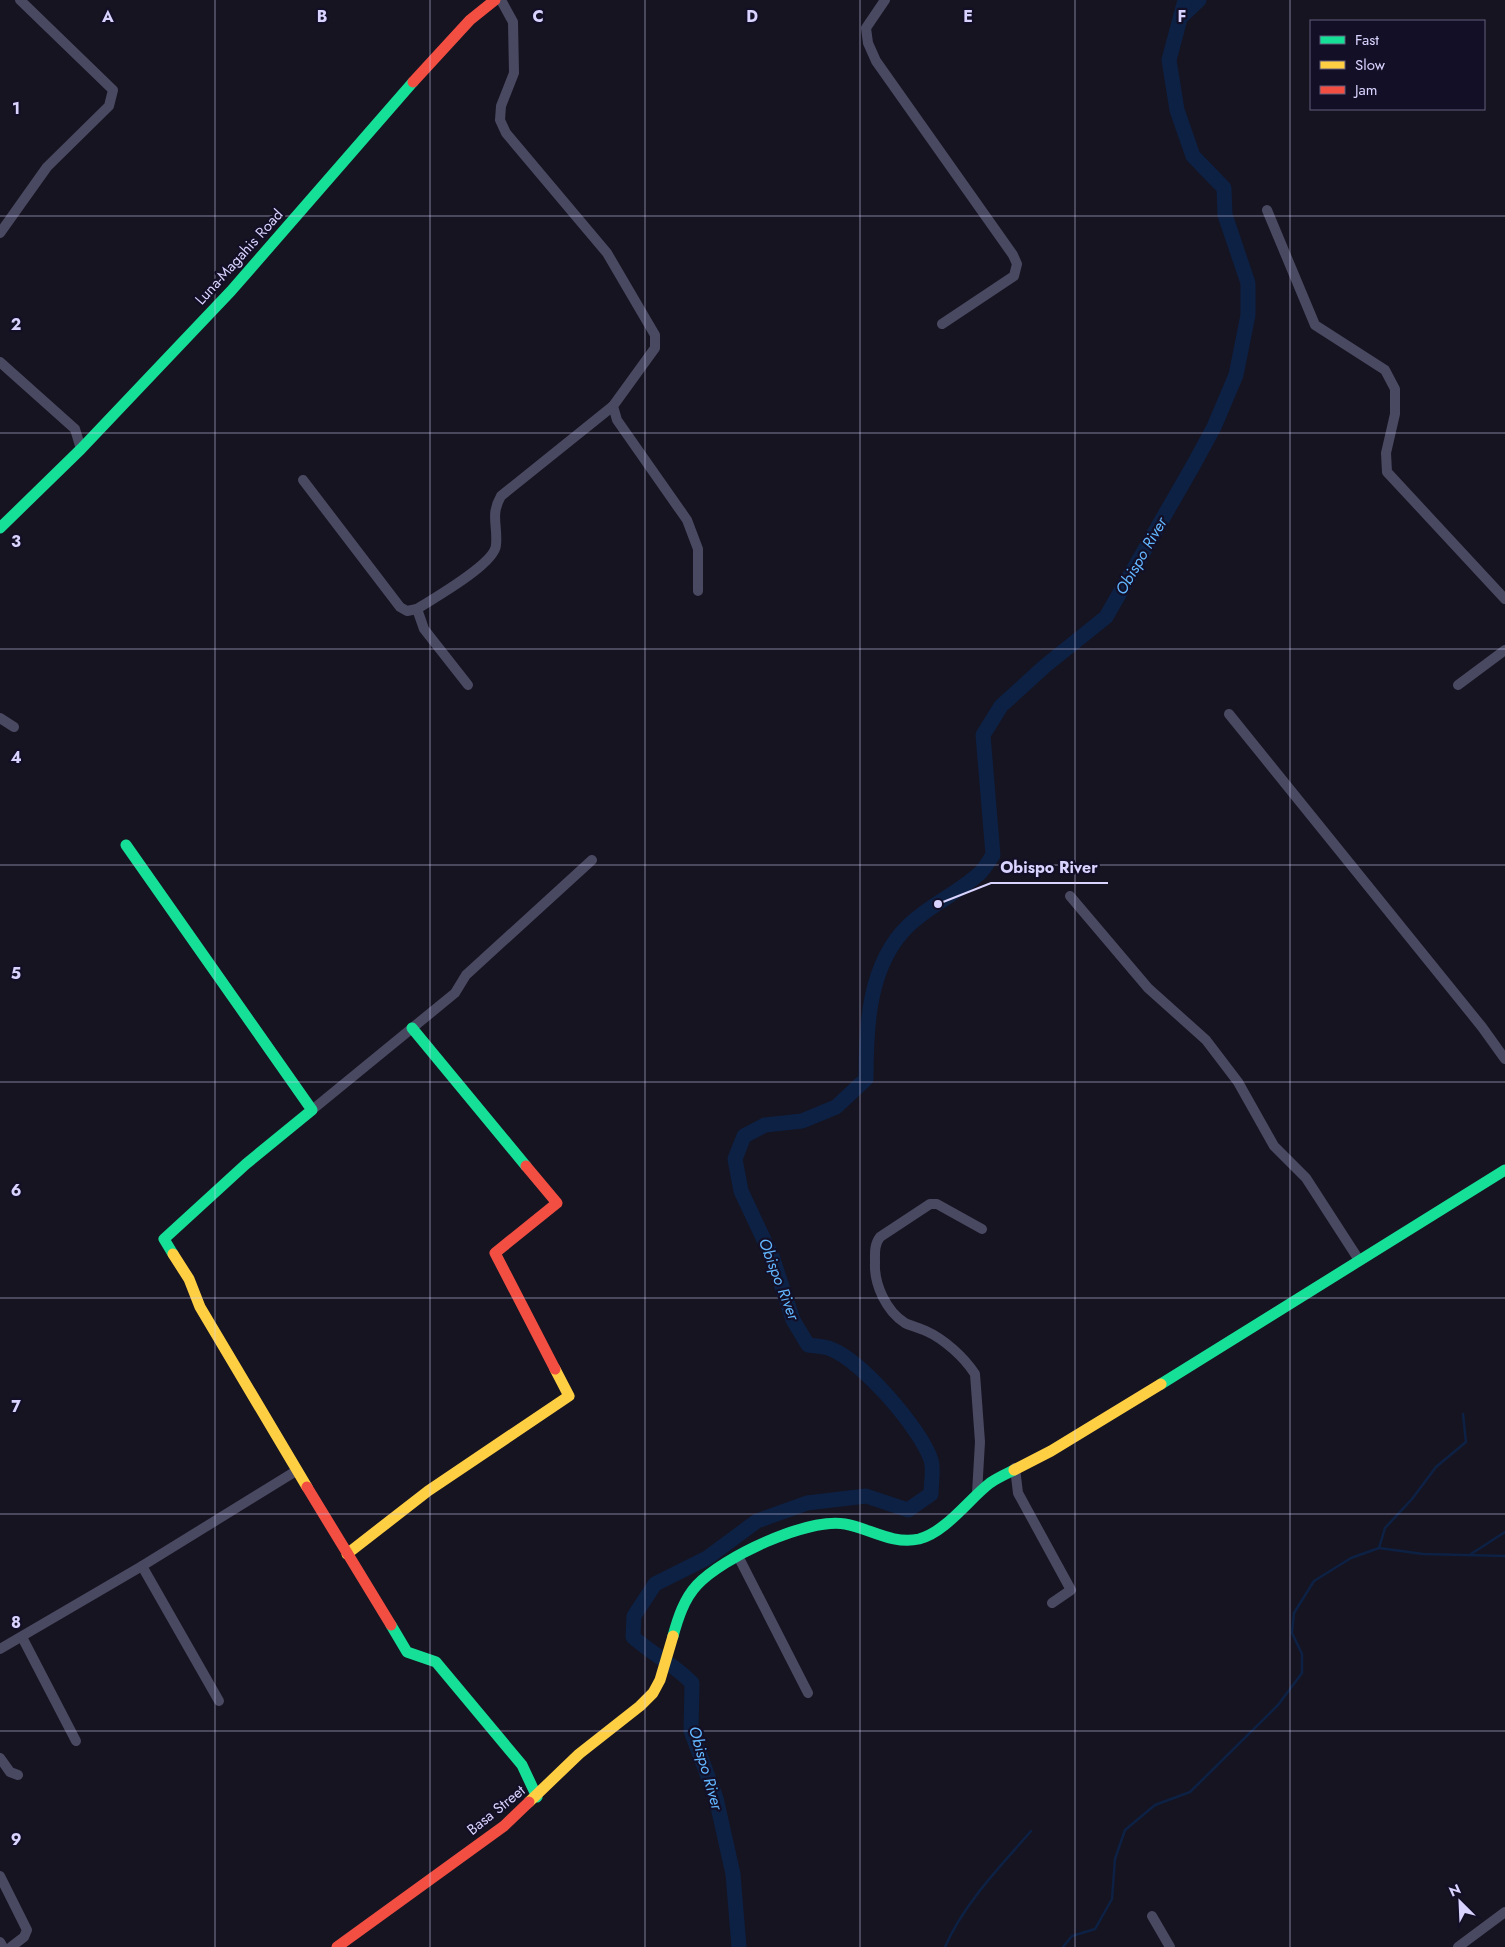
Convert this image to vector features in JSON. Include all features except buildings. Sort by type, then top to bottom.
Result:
[{"type":"street","points":[[0,233],[47,167],[109,106],[113,90],[20,0]]},
{"type":"street","name":"Luna-Magahis Road","points":[[0,528],[81,449],[231,291],[368,132],[470,20],[495,0]]},
{"type":"street","points":[[303,480],[400,607],[407,611],[417,609],[476,571],[494,552],[496,546],[494,508],[501,496],[613,406],[655,348],[655,335],[607,253],[506,133],[500,120],[501,106],[514,73],[513,22],[500,0]]},
{"type":"street","points":[[885,0],[866,28],[868,43],[876,61],[1014,255],[1017,264],[1014,276],[942,324]]},
{"type":"street","points":[[1267,210],[1315,325],[1385,370],[1395,389],[1395,414],[1386,453],[1387,472],[1505,599]]},
{"type":"street","points":[[0,362],[75,429],[81,449]]},
{"type":"street","points":[[613,406],[617,420],[687,520],[698,549],[698,591]]},
{"type":"street","points":[[417,609],[424,629],[468,685]]},
{"type":"street","points":[[1458,685],[1505,650]]},
{"type":"street","points":[[1229,714],[1482,1027],[1505,1059]]},
{"type":"street","points":[[0,718],[14,727]]},
{"type":"street","points":[[126,845],[312,1110]]},
{"type":"street","points":[[536,1797],[522,1765],[436,1662],[407,1652],[258,1410],[200,1307],[189,1279],[164,1238],[246,1164],[455,993],[466,975],[592,860]]},
{"type":"street","points":[[1070,896],[1148,988],[1206,1040],[1238,1082],[1274,1146],[1306,1178],[1359,1260]]},
{"type":"street","points":[[347,1554],[428,1491],[569,1396],[495,1253],[557,1203],[412,1028]]},
{"type":"street","name":"Basa Street","points":[[337,1947],[504,1826],[579,1754],[640,1706],[653,1693],[660,1680],[679,1615],[694,1589],[718,1567],[738,1556],[804,1527],[821,1524],[845,1524],[883,1537],[918,1539],[929,1534],[957,1514],[977,1493],[1015,1468],[1051,1451],[1290,1305],[1505,1170]]},
{"type":"street","points":[[977,1493],[980,1442],[975,1374],[970,1366],[940,1338],[905,1323],[896,1314],[877,1287],[874,1276],[876,1244],[880,1237],[930,1204],[938,1204],[982,1229]]},
{"type":"street","points":[[1015,1468],[1018,1493],[1072,1590],[1052,1603]]},
{"type":"street","points":[[0,1649],[142,1566],[296,1471]]},
{"type":"street","points":[[738,1556],[808,1693]]},
{"type":"street","points":[[142,1566],[219,1702]]},
{"type":"street","points":[[22,1637],[76,1741]]},
{"type":"street","points":[[0,1758],[10,1772],[18,1775]]},
{"type":"street","points":[[0,1876],[28,1930],[24,1937],[11,1947]]},
{"type":"street","points":[[1458,1947],[1505,1912]]},
{"type":"street","points":[[1152,1916],[1170,1947]]},
{"type":"street","points":[[0,1942],[2,1947]]},
{"type":"waterway","name":"Obispo River","points":[[739,1947],[733,1874],[716,1798],[691,1731],[692,1683],[633,1637],[634,1616],[655,1584],[707,1558],[757,1521],[807,1503],[866,1496],[908,1510],[931,1494],[932,1464],[916,1431],[874,1381],[844,1356],[829,1348],[808,1345],[793,1320],[773,1259],[741,1191],[735,1159],[744,1136],[765,1125],[802,1121],[836,1107],[866,1079],[867,1038],[872,997],[877,977],[885,958],[895,941],[909,925],[926,911],[963,887],[982,871],[993,855],[983,735],[1001,706],[1045,666],[1106,617],[1214,427],[1236,375],[1248,315],[1248,283],[1225,215],[1224,188],[1193,156],[1177,110],[1169,60],[1185,0]]},
{"type":"waterway","points":[[1182,16],[1199,0]]},
{"type":"waterway","points":[[1379,1548],[1385,1528],[1412,1499],[1436,1467],[1466,1442],[1463,1414]]},
{"type":"waterway","points":[[1471,1554],[1505,1532]]},
{"type":"waterway","points":[[1063,1947],[1072,1936],[1095,1929],[1112,1899],[1115,1859],[1125,1830],[1155,1805],[1190,1792],[1278,1705],[1302,1673],[1302,1654],[1292,1633],[1294,1613],[1314,1581],[1351,1558],[1379,1548],[1423,1554],[1505,1556]]},
{"type":"waterway","points":[[945,1947],[972,1900],[1031,1831]]},
{"type":"traffic: fast","points":[[0,528],[81,449],[231,291],[413,82]]},
{"type":"traffic: fast","points":[[126,845],[312,1110],[246,1164],[164,1239],[173,1254]]},
{"type":"traffic: fast","points":[[412,1028],[526,1166]]},
{"type":"traffic: fast","points":[[1161,1384],[1505,1170]]},
{"type":"traffic: fast","points":[[673,1636],[679,1616],[692,1590],[709,1574],[745,1552],[788,1533],[829,1524],[854,1526],[899,1540],[919,1539],[939,1530],[990,1483],[1014,1470]]},
{"type":"traffic: fast","points":[[391,1625],[407,1652],[436,1662],[522,1765],[537,1797]]},
{"type":"traffic: slow","points":[[173,1254],[189,1279],[200,1307],[307,1487]]},
{"type":"traffic: slow","points":[[347,1554],[428,1491],[569,1396],[555,1369]]},
{"type":"traffic: slow","points":[[1014,1470],[1051,1451],[1161,1384]]},
{"type":"traffic: slow","points":[[529,1802],[579,1754],[640,1706],[653,1693],[660,1680],[673,1636]]},
{"type":"traffic: jam","points":[[413,82],[470,20],[495,0]]},
{"type":"traffic: jam","points":[[526,1166],[557,1203],[495,1253],[555,1369]]},
{"type":"traffic: jam","points":[[307,1487],[391,1625]]},
{"type":"traffic: jam","points":[[337,1947],[504,1826],[529,1802]]},
{"type":"place","name":"Obispo River","points":[[938,904]]}]
